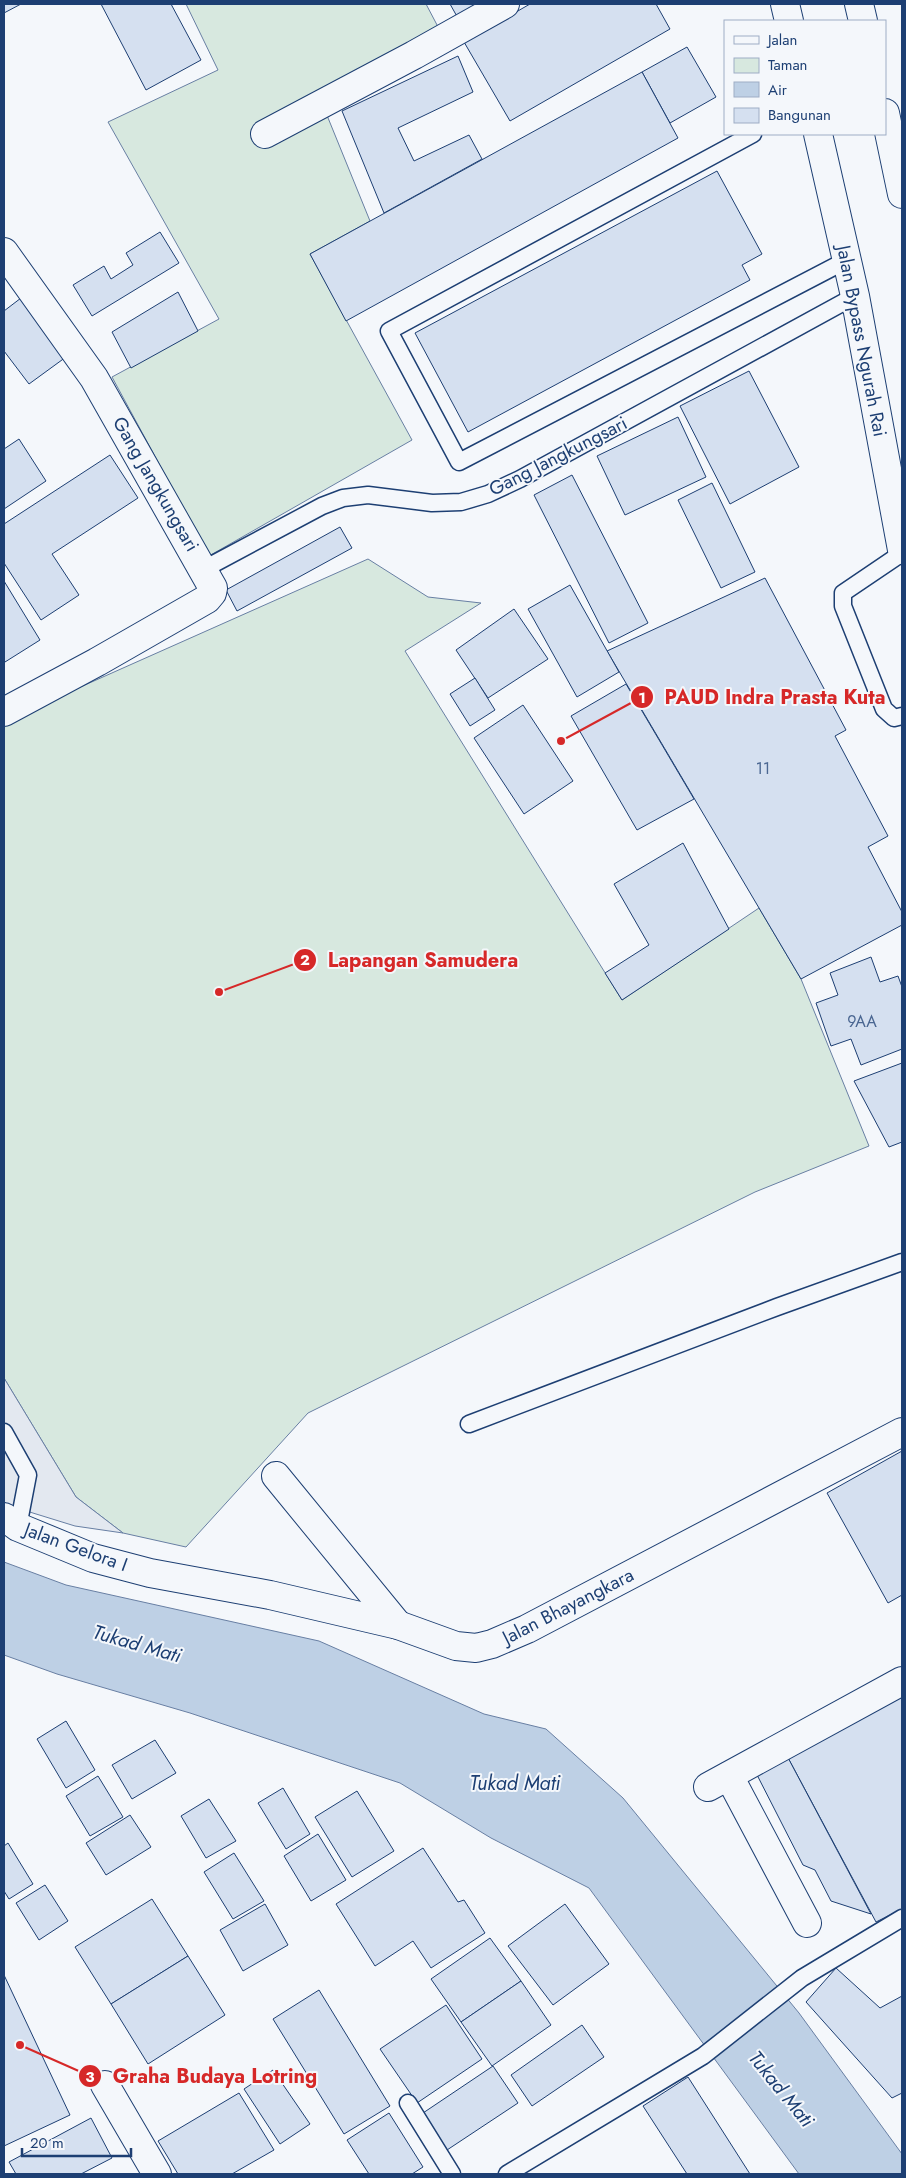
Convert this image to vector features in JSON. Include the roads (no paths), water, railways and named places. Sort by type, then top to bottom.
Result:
[{"type":"main road","points":[[265,134],[414,55],[505,4]]},
{"type":"main road","points":[[784,4],[789,20]]},
{"type":"main road","points":[[859,4],[863,20]]},
{"type":"main road","points":[[886,118],[902,194]]},
{"type":"main road","name":"Jalan Bypass Ngurah Rai","points":[[818,135],[855,296],[902,552]]},
{"type":"main road","name":"Gang Jangkungsari","points":[[4,252],[94,378],[204,569]]},
{"type":"main road","points":[[4,712],[97,662],[207,599],[213,588],[204,569]]},
{"type":"main road","name":"Jalan Bhayangkara","points":[[150,1573],[270,1595],[398,1625],[456,1646],[476,1648],[492,1644],[527,1629],[902,1432]]},
{"type":"main road","points":[[276,1476],[398,1625]]},
{"type":"main road","name":"Jalan Gelora I","points":[[11,1522],[93,1558],[150,1573]]},
{"type":"main road","points":[[807,1923],[719,1782],[902,1681]]},
{"type":"main road","points":[[105,2085],[157,2174]]},
{"type":"lane","points":[[750,135],[389,331],[459,462],[847,260]]},
{"type":"lane","name":"Gang Jangkungsari","points":[[204,569],[322,506],[343,498],[368,495],[432,503],[461,502],[488,494],[529,474],[855,296]]},
{"type":"lane","points":[[902,552],[843,593],[843,606],[884,709],[894,718],[902,716]]},
{"type":"lane","points":[[469,1424],[777,1307],[902,1262]]},
{"type":"lane","points":[[4,1432],[28,1474],[11,1522]]},
{"type":"lane","points":[[507,2174],[703,2056],[802,1978],[902,1918]]},
{"type":"lane","points":[[408,2103],[452,2174]]},
{"type":"water","name":"Tukad Mati","points":[[4,1562],[66,1585],[319,1641],[484,1714],[546,1729],[623,1798],[799,2013],[902,2154],[902,2174],[799,2174],[589,1888],[491,1838],[400,1783],[190,1713],[57,1674],[4,1655]]},
{"type":"place","name":"PAUD Indra Prasta Kuta","points":[[561,741]]},
{"type":"place","name":"Lapangan Samudera","points":[[219,992]]},
{"type":"place","name":"Graha Budaya Lotring","points":[[20,2045]]}]
